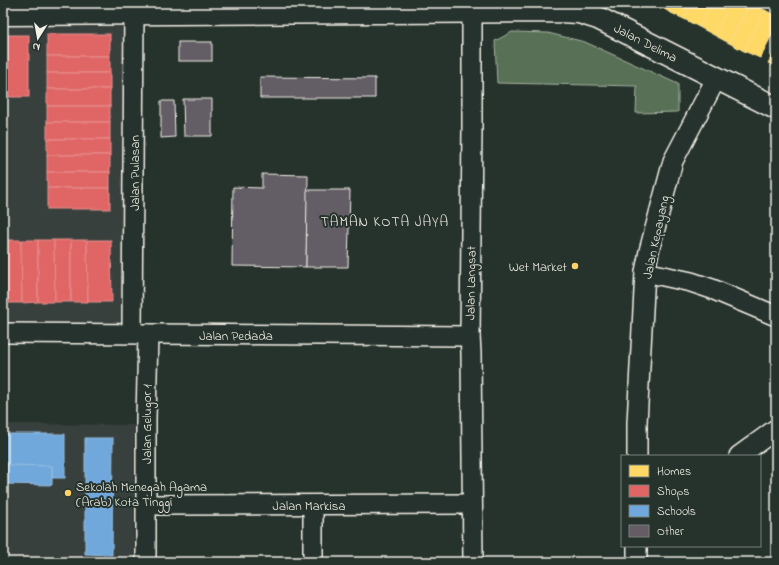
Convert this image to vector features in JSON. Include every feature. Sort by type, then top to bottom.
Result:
[{"type":"street","name":"Jalan Delima","points":[[3,14],[146,10],[472,7],[579,12],[598,18],[776,108]]},
{"type":"street","name":"Jalan Langsat","points":[[472,7],[470,336],[473,562]]},
{"type":"street","name":"Jalan Pulasan","points":[[140,334],[146,10]]},
{"type":"street","name":"Jalan Kepayang","points":[[637,455],[637,423],[645,272],[649,251],[673,161],[717,77]]},
{"type":"street","points":[[645,272],[691,282],[712,289],[776,316]]},
{"type":"street","name":"Jalan Pedada","points":[[3,333],[470,336]]},
{"type":"street","name":"Jalan Gelugor 1","points":[[140,334],[146,418],[146,562]]},
{"type":"street","points":[[740,455],[776,429]]},
{"type":"street","name":"Jalan Markisa","points":[[146,506],[472,504]]},
{"type":"street","points":[[313,562],[314,505]]},
{"type":"street","points":[[637,547],[637,562]]},
{"type":"shaded area","points":[[3,3],[478,3],[478,23],[140,23],[137,341],[3,340]]},
{"type":"shaded area","name":"Sekolah Menegah Agama (Arab) Kota Tinggi","points":[[3,424],[134,425],[134,562],[3,562]]},
{"type":"green space","points":[[512,32],[548,33],[585,42],[678,84],[678,112],[636,113],[637,86],[497,83],[495,41]]},
{"type":"building: Homes","points":[[655,3],[674,3],[669,12]]},
{"type":"building: Homes","points":[[674,3],[693,3],[684,19],[669,12]]},
{"type":"building: Homes","points":[[693,3],[712,3],[699,27],[684,19]]},
{"type":"building: Homes","points":[[712,3],[731,3],[714,35],[699,27]]},
{"type":"building: Homes","points":[[731,3],[750,3],[729,43],[714,35]]},
{"type":"building: Homes","points":[[750,3],[765,10],[744,51],[729,43]]},
{"type":"building: Homes","points":[[765,10],[776,16],[776,27],[760,58],[744,51]]},
{"type":"building: Homes","points":[[776,49],[776,68],[768,63]]},
{"type":"building: Shops","points":[[47,34],[110,34],[110,56],[47,56]]},
{"type":"building: Shops","points":[[3,35],[6,35],[6,97],[3,97]]},
{"type":"building: Shops","points":[[6,35],[29,35],[29,97],[6,97]]},
{"type":"building: Shops","points":[[47,56],[110,56],[110,73],[47,73]]},
{"type":"building: Shops","points":[[47,73],[110,73],[110,89],[47,89]]},
{"type":"building: Shops","points":[[47,89],[110,89],[110,106],[47,106]]},
{"type":"building: Shops","points":[[47,106],[110,106],[110,122],[47,122]]},
{"type":"building: Shops","points":[[47,122],[110,122],[110,139],[47,139]]},
{"type":"building: Shops","points":[[47,139],[110,139],[110,155],[47,155]]},
{"type":"building: Shops","points":[[47,155],[110,155],[110,172],[47,172]]},
{"type":"building: Shops","points":[[47,172],[110,172],[110,188],[47,188]]},
{"type":"building: Shops","points":[[47,188],[110,188],[110,209],[47,209]]},
{"type":"building: Shops","points":[[3,240],[5,240],[5,303],[3,303]]},
{"type":"building: Shops","points":[[5,240],[21,240],[22,303],[5,303]]},
{"type":"building: Shops","points":[[21,240],[38,240],[38,302],[22,303]]},
{"type":"building: Shops","points":[[38,240],[54,240],[55,302],[38,302]]},
{"type":"building: Shops","points":[[54,240],[71,240],[71,302],[55,302]]},
{"type":"building: Shops","points":[[71,240],[87,240],[88,302],[71,302]]},
{"type":"building: Shops","points":[[87,240],[111,240],[112,302],[88,302]]},
{"type":"building: Schools","points":[[3,434],[65,434],[65,478],[52,478],[52,466],[3,465]]},
{"type":"building: Schools","points":[[85,438],[113,438],[112,555],[85,554]]},
{"type":"building: Schools","points":[[3,465],[52,466],[52,485],[3,484]]},
{"type":"building: Schools","points":[[3,487],[7,487],[7,522],[3,522]]},
{"type":"building: Schools","points":[[83,558],[101,558],[101,562],[83,562]]},
{"type":"building: Schools","points":[[101,558],[120,558],[120,562],[101,562]]},
{"type":"building: Other","points":[[178,42],[212,42],[212,61],[178,61]]},
{"type":"building: Other","points":[[260,77],[375,78],[375,98],[260,98]]},
{"type":"building: Other","points":[[183,99],[212,99],[212,136],[184,136]]},
{"type":"building: Other","points":[[161,101],[174,101],[175,137],[161,138]]},
{"type":"building: Other","points":[[262,174],[308,175],[306,267],[232,266],[233,187],[262,188]]},
{"type":"building: Other","points":[[307,190],[350,190],[348,267],[306,267]]},
{"type":"place","name":"Wet Market","points":[[575,266]]},
{"type":"place","name":"Sekolah Menegah Agama (Arab) Kota Tinggi","points":[[68,493]]},
{"type":"district","name":"TAMAN KOTA JAYA","points":[[385,221]]}]
